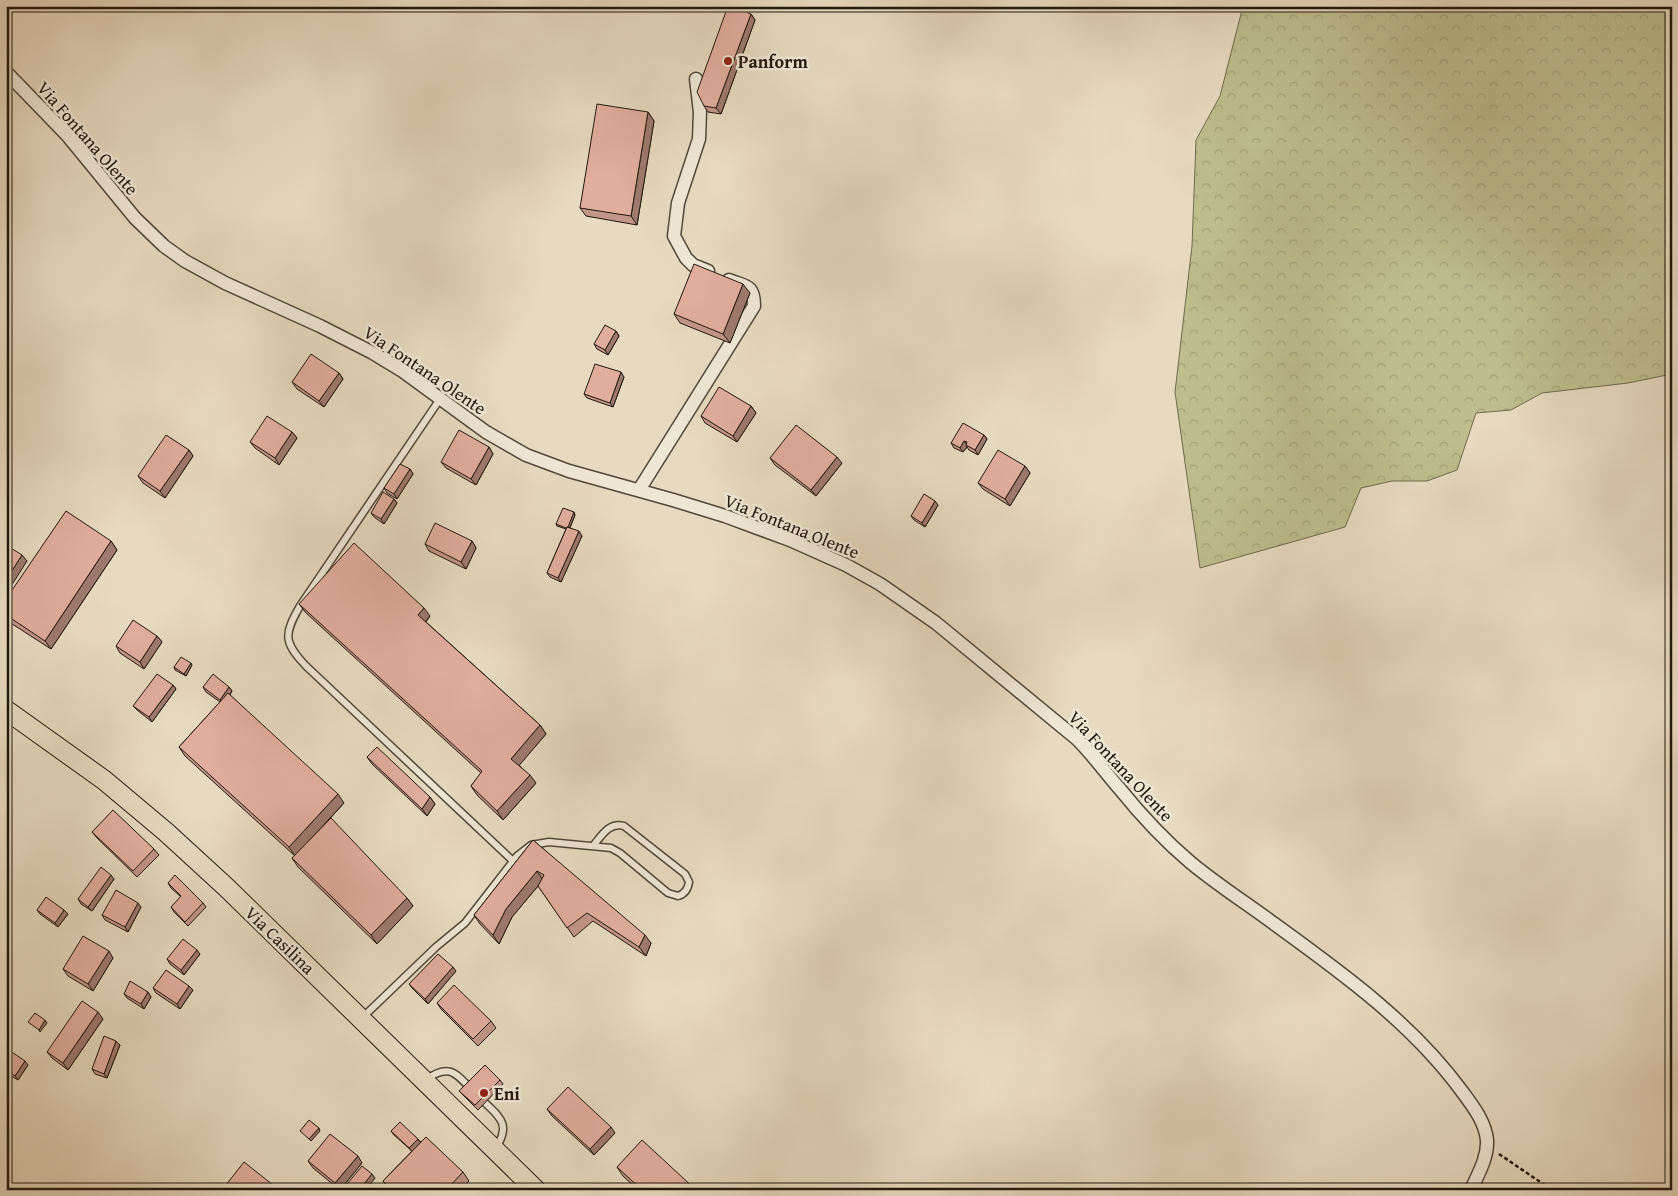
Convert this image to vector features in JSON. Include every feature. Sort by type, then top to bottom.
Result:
[{"type":"main road","name":"Via Casilina","points":[[6,710],[104,780],[147,815],[227,888],[536,1190]]},
{"type":"street","name":"Via Fontana Olente","points":[[6,72],[67,135],[135,218],[172,252],[225,283],[373,352],[493,437],[526,455],[569,471],[638,490],[758,528],[826,555],[880,584],[951,634],[1078,739],[1128,799],[1181,854],[1335,969],[1386,1009],[1406,1028],[1446,1070],[1475,1109],[1484,1127],[1487,1146]]},
{"type":"street","points":[[638,490],[754,306],[754,292],[751,288],[693,265],[679,249],[674,236],[678,203],[699,139],[700,112],[696,79]]},
{"type":"street","points":[[1471,1190],[1485,1157],[1487,1146]]},
{"type":"lane","points":[[440,399],[300,606],[288,629],[288,638],[294,652],[306,666],[513,861]]},
{"type":"lane","points":[[361,1019],[436,947],[465,923],[513,861],[522,852],[536,844],[549,842],[611,848],[620,853],[673,896],[682,895],[688,887],[689,882],[685,874],[624,826],[617,825],[608,828],[593,846]]},
{"type":"lane","points":[[424,1081],[443,1070],[452,1072],[461,1078],[498,1115],[503,1123],[504,1135],[495,1150]]},
{"type":"path","points":[[1487,1146],[1552,1190]]},
{"type":"green space","points":[[1243,6],[1672,6],[1672,374],[1628,383],[1542,393],[1511,410],[1476,413],[1457,470],[1427,481],[1392,481],[1361,488],[1345,527],[1200,568],[1175,392],[1192,246],[1196,140],[1220,96]]},
{"type":"building","points":[[728,6],[751,14],[716,108],[704,106],[697,92]]},
{"type":"building","points":[[597,104],[648,112],[631,216],[580,208]]},
{"type":"building","points":[[694,264],[743,284],[723,334],[674,314]]},
{"type":"building","points":[[605,325],[616,331],[605,350],[594,344]]},
{"type":"building","points":[[311,354],[339,373],[319,401],[292,382]]},
{"type":"building","points":[[595,364],[621,372],[610,403],[584,394]]},
{"type":"building","points":[[719,387],[751,406],[733,436],[701,416]]},
{"type":"building","points":[[267,416],[292,432],[275,458],[250,442]]},
{"type":"building","points":[[963,423],[984,435],[975,450],[966,445],[967,442],[964,441],[960,448],[951,443]]},
{"type":"building","points":[[796,425],[837,457],[811,490],[770,458]]},
{"type":"building","points":[[459,430],[489,447],[471,479],[441,462]]},
{"type":"building","points":[[166,435],[189,450],[160,491],[138,476]]},
{"type":"building","points":[[998,450],[1025,466],[1005,499],[978,483]]},
{"type":"building","points":[[400,464],[410,469],[394,494],[384,488]]},
{"type":"building","points":[[383,492],[394,499],[381,519],[371,513]]},
{"type":"building","points":[[924,494],[935,501],[922,523],[911,516]]},
{"type":"building","points":[[563,508],[574,512],[566,528],[556,524]]},
{"type":"building","points":[[66,511],[111,541],[45,641],[6,615],[6,599]]},
{"type":"building","points":[[435,523],[472,541],[461,562],[425,544]]},
{"type":"building","points":[[567,527],[579,531],[558,578],[547,573]]},
{"type":"building","points":[[354,543],[424,608],[418,615],[540,725],[511,759],[530,775],[497,811],[471,786],[482,771],[299,604]]},
{"type":"building","points":[[6,545],[22,555],[6,580]]},
{"type":"building","points":[[133,620],[157,636],[140,662],[116,646]]},
{"type":"building","points":[[181,657],[191,663],[184,674],[174,667]]},
{"type":"building","points":[[157,674],[173,685],[149,717],[133,706]]},
{"type":"building","points":[[213,674],[229,687],[220,700],[203,687]]},
{"type":"building","points":[[228,693],[338,794],[289,847],[179,747]]},
{"type":"building","points":[[377,747],[430,797],[422,809],[367,757]]},
{"type":"building","points":[[113,810],[154,849],[133,871],[92,832]]},
{"type":"building","points":[[331,818],[407,898],[371,935],[292,858]]},
{"type":"building","points":[[533,840],[645,935],[639,947],[587,913],[567,928],[538,886],[544,875],[537,871],[506,909],[493,935],[474,915]]},
{"type":"building","points":[[101,867],[111,875],[88,907],[78,899]]},
{"type":"building","points":[[175,875],[203,903],[185,922],[171,907],[181,896],[168,883]]},
{"type":"building","points":[[116,890],[138,903],[125,927],[102,915]]},
{"type":"building","points":[[46,897],[64,910],[55,923],[37,910]]},
{"type":"building","points":[[83,936],[109,951],[88,984],[63,969]]},
{"type":"building","points":[[183,939],[197,950],[181,970],[167,959]]},
{"type":"building","points":[[438,954],[453,967],[425,999],[409,984]]},
{"type":"building","points":[[166,970],[189,986],[177,1004],[153,988]]},
{"type":"building","points":[[130,981],[148,992],[141,1004],[124,994]]},
{"type":"building","points":[[454,985],[491,1021],[473,1039],[437,1003]]},
{"type":"building","points":[[82,1001],[98,1012],[63,1063],[47,1052]]},
{"type":"building","points":[[35,1013],[45,1020],[39,1030],[28,1022]]},
{"type":"building","points":[[104,1036],[116,1041],[104,1074],[92,1069]]},
{"type":"building","points":[[9,1050],[25,1061],[15,1076],[6,1070],[6,1054]]},
{"type":"building","points":[[485,1065],[500,1080],[475,1105],[459,1091]]},
{"type":"building","points":[[568,1087],[611,1127],[590,1149],[547,1109]]},
{"type":"building","points":[[309,1120],[319,1128],[309,1139],[300,1131]]},
{"type":"building","points":[[400,1122],[418,1139],[409,1148],[391,1131]]},
{"type":"building","points":[[330,1134],[358,1156],[335,1183],[308,1161]]},
{"type":"building","points":[[426,1137],[463,1172],[446,1190],[392,1190],[383,1181]]},
{"type":"building","points":[[642,1140],[696,1190],[642,1190],[617,1167]]},
{"type":"building","points":[[244,1162],[273,1185],[269,1190],[222,1190]]},
{"type":"building","points":[[362,1166],[372,1174],[359,1190],[342,1190]]},
{"type":"place","name":"Panform","points":[[728,61]]},
{"type":"place","name":"Eni","points":[[484,1093]]}]
